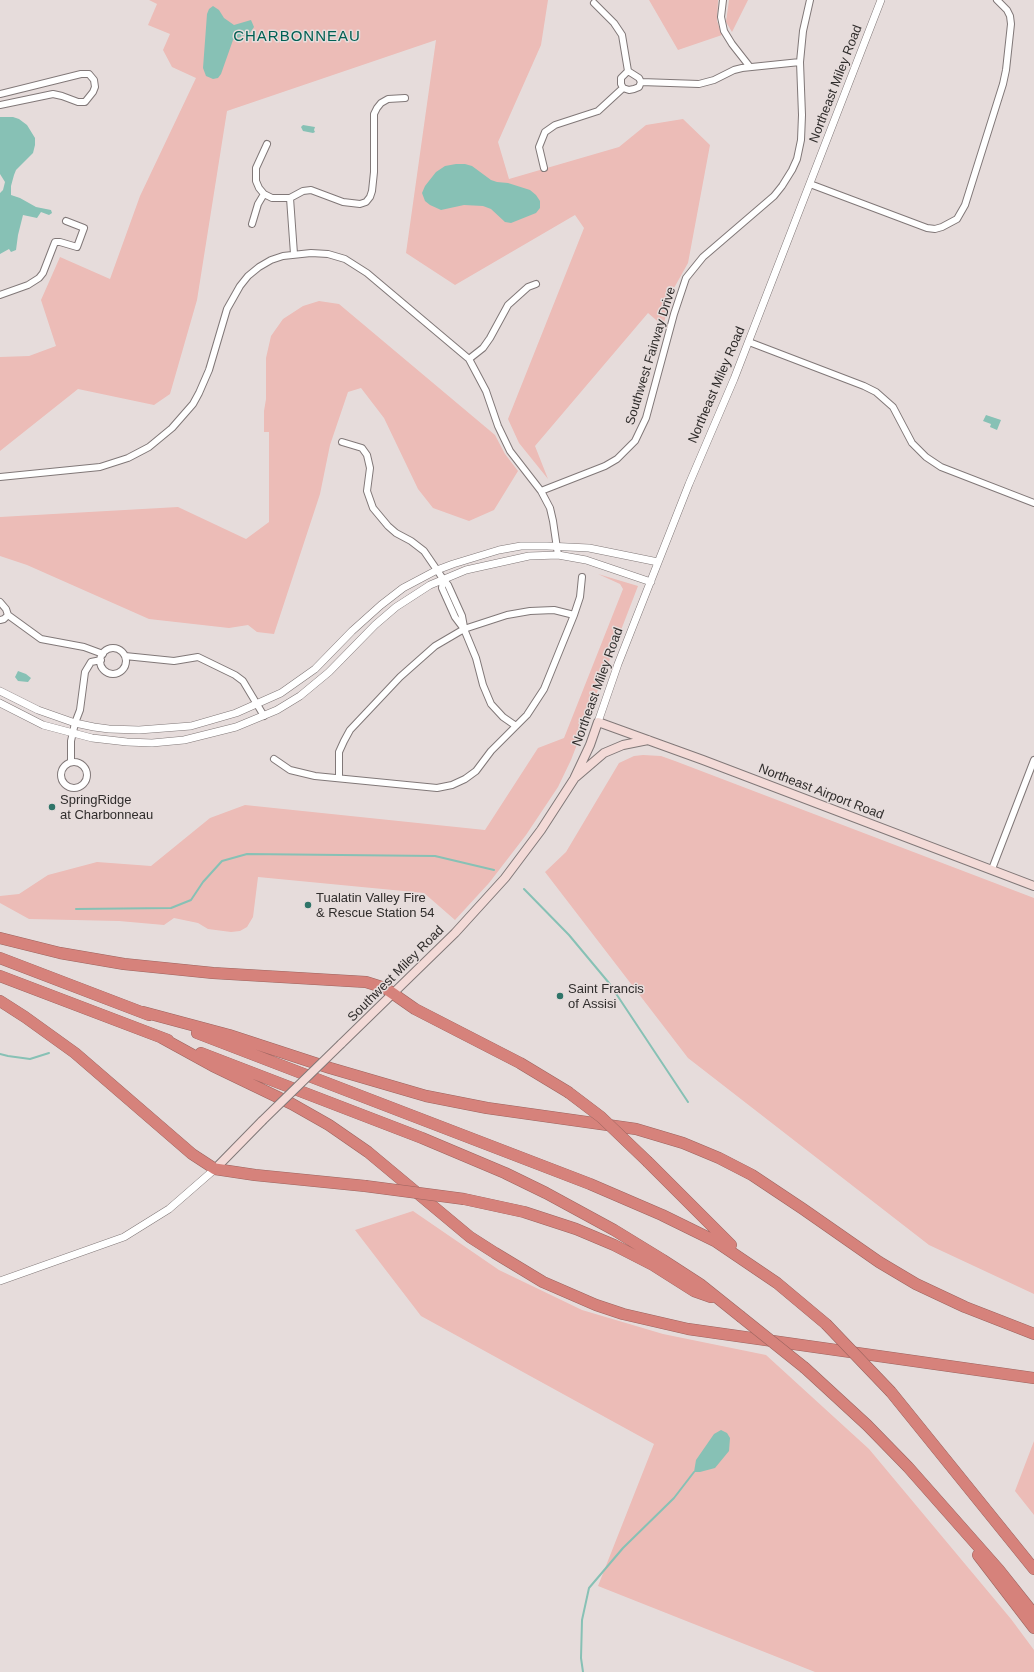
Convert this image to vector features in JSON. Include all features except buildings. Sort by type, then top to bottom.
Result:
[{"type":"highway","points":[[0,938],[60,953],[124,964],[206,972],[356,980],[377,985],[393,993],[415,1009],[520,1063],[568,1092],[601,1117],[755,1268]]},
{"type":"highway","points":[[0,958],[626,1198],[715,1241],[755,1268],[799,1301],[826,1324],[891,1392],[1034,1569]]},
{"type":"highway","points":[[0,976],[422,1138],[505,1173],[546,1193],[614,1230],[694,1280],[805,1368],[838,1397],[889,1447],[999,1570],[1034,1614]]},
{"type":"highway","points":[[0,1001],[75,1053],[192,1154],[215,1169],[464,1199],[524,1212],[588,1234],[614,1245],[653,1265],[694,1291],[721,1301]]},
{"type":"highway","points":[[143,1012],[229,1035],[337,1070],[419,1094],[487,1108],[636,1129],[682,1143],[720,1158],[758,1179],[803,1208],[879,1262],[916,1284],[965,1307],[1034,1334]]},
{"type":"highway","points":[[162,1038],[212,1066],[292,1104],[329,1125],[368,1152],[448,1220],[482,1245],[543,1282],[596,1305],[629,1316],[688,1329],[1034,1378]]},
{"type":"highway","points":[[942,1506],[992,1576],[1034,1628]]},
{"type":"main road","name":"Northeast Airport Road","points":[[598,722],[1034,886]]},
{"type":"main road","name":"Northeast Miley Road","points":[[574,779],[590,745],[598,722]]},
{"type":"main road","points":[[574,779],[604,753],[623,745],[649,740]]},
{"type":"main road","name":"Southwest Miley Road","points":[[215,1169],[458,929],[505,878],[541,830],[574,779]]},
{"type":"street","points":[[723,0],[721,17],[724,31],[750,67]]},
{"type":"street","name":"Southwest Fairway Drive","points":[[541,491],[605,466],[617,459],[635,441],[646,418],[674,314],[686,278],[703,258],[774,196],[792,170],[798,153],[802,128],[800,62],[803,31],[810,0]]},
{"type":"street","name":"Northeast Miley Road","points":[[598,722],[618,664],[686,491],[749,342],[881,0]]},
{"type":"street","points":[[810,184],[927,228],[935,229],[942,227],[957,219],[965,205],[1006,70],[1011,24],[1010,16],[1008,10],[997,0]]},
{"type":"street","points":[[594,3],[614,23],[622,35],[628,71],[641,82],[699,84],[714,80],[734,70],[800,62]]},
{"type":"street","points":[[623,88],[621,78],[628,71]]},
{"type":"street","points":[[0,94],[81,74],[89,74],[94,80],[95,87],[85,102],[78,102],[53,94],[0,105]]},
{"type":"street","points":[[623,88],[629,90],[634,89],[639,87],[641,82]]},
{"type":"street","points":[[544,168],[539,147],[545,132],[555,125],[598,111],[623,88]]},
{"type":"street","points":[[267,144],[258,161],[256,174],[259,188],[264,194],[272,198],[290,198],[303,190],[311,190],[343,202],[360,204],[366,202],[372,191],[374,172],[374,114],[381,103],[388,99],[405,98]]},
{"type":"street","points":[[252,224],[258,204],[264,194]]},
{"type":"street","points":[[290,198],[294,254]]},
{"type":"street","points":[[0,295],[28,285],[40,278],[55,242],[76,247],[84,228],[66,221]]},
{"type":"street","points":[[0,477],[100,467],[128,458],[157,442],[185,414],[199,393],[209,370],[227,309],[240,286],[248,276],[265,264],[283,256],[294,254],[328,254],[353,263],[367,273],[427,322],[469,359],[486,391],[498,426],[510,451],[541,491],[552,514],[558,555]]},
{"type":"street","points":[[469,359],[483,348],[508,304],[528,287],[536,284]]},
{"type":"street","points":[[749,342],[876,392],[893,407],[912,443],[926,458],[941,467],[1034,503]]},
{"type":"street","points":[[342,442],[362,448],[367,455],[370,468],[367,491],[370,501],[382,520],[396,533],[418,545],[448,585],[462,616],[464,629],[476,658],[483,685],[491,704],[503,717],[516,726]]},
{"type":"street","points":[[0,691],[38,710],[75,723],[109,729],[158,729],[191,726],[227,716],[281,693],[325,660],[352,631],[381,604],[403,588],[437,570],[469,558],[521,546],[556,546],[589,548],[658,562]]},
{"type":"street","points":[[0,703],[39,723],[72,734],[127,742],[168,742],[200,737],[222,732],[264,716],[300,696],[329,672],[375,625],[396,607],[443,579],[466,570],[495,562],[529,556],[558,555],[586,560],[651,582]]},
{"type":"street","points":[[274,759],[282,765],[299,772],[316,776],[438,788],[452,785],[471,776],[491,751],[535,705],[544,689],[574,615],[580,597],[582,577]]},
{"type":"street","points":[[0,602],[6,609],[8,615],[41,640],[84,647],[102,657]]},
{"type":"street","points":[[339,778],[339,752],[350,730],[424,655],[452,635],[464,629],[507,615],[530,611],[554,610],[574,615]]},
{"type":"street","points":[[0,620],[8,615]]},
{"type":"street","points":[[71,762],[72,734],[80,710],[85,672],[91,662],[102,657],[111,648],[118,649],[125,656],[126,663],[124,669],[114,674],[104,670],[102,657]]},
{"type":"street","points":[[125,656],[168,660],[198,657],[243,681],[264,716]]},
{"type":"street","points":[[992,869],[1034,760]]},
{"type":"street","points":[[71,762],[79,763],[86,768],[88,773],[88,777],[84,785],[76,789],[72,789],[64,784],[61,776],[63,767],[71,762]]},
{"type":"street","points":[[0,1281],[124,1237],[169,1208],[215,1169]]},
{"type":"shaded area","points":[[149,0],[548,0],[541,45],[498,142],[509,179],[619,147],[646,125],[683,119],[710,145],[688,263],[674,288],[663,326],[648,313],[535,446],[548,479],[519,443],[508,419],[584,228],[575,215],[455,285],[406,253],[436,40],[227,111],[197,300],[170,394],[154,405],[78,389],[0,451],[0,357],[29,356],[56,346],[41,300],[60,257],[110,279],[140,196],[196,78],[172,67],[163,50],[170,34],[148,25],[157,4]]},
{"type":"shaded area","points":[[649,0],[718,0],[717,21],[722,35],[678,50]]},
{"type":"shaded area","points":[[729,0],[748,0],[732,32],[726,22]]},
{"type":"shaded area","points":[[213,6],[219,10],[224,18],[234,25],[251,20],[254,27],[250,33],[233,40],[221,74],[218,78],[213,79],[206,76],[203,68],[207,14],[209,9]]},
{"type":"shaded area","points":[[0,117],[13,117],[19,119],[27,125],[35,138],[33,153],[16,170],[11,186],[11,195],[36,207],[51,210],[52,213],[49,215],[41,212],[37,218],[23,215],[16,250],[11,252],[9,249],[0,254],[0,193],[3,190],[5,182],[0,174]]},
{"type":"shaded area","points":[[303,125],[315,127],[315,132],[303,131],[301,127]]},
{"type":"shaded area","points":[[456,164],[472,166],[491,180],[508,183],[530,190],[540,201],[540,208],[536,213],[511,223],[505,222],[491,209],[483,206],[464,205],[441,210],[430,205],[425,201],[422,193],[425,186],[436,172],[445,166]]},
{"type":"shaded area","points":[[319,301],[339,304],[495,435],[505,454],[518,471],[494,510],[469,521],[433,508],[418,489],[384,418],[361,388],[348,392],[330,445],[320,494],[274,634],[257,632],[248,625],[229,628],[149,619],[27,565],[0,556],[0,517],[178,507],[246,539],[269,522],[269,432],[264,432],[266,358],[271,336],[283,319],[303,306]]},
{"type":"shaded area","points":[[986,415],[1001,420],[997,430],[990,427],[991,424],[983,421]]},
{"type":"shaded area","points":[[598,574],[638,586],[571,760],[558,787],[526,835],[489,883],[455,920],[424,893],[258,877],[253,917],[247,927],[240,931],[231,932],[208,929],[198,923],[174,918],[164,925],[119,921],[29,919],[0,903],[0,896],[19,894],[48,875],[97,862],[151,866],[210,818],[245,805],[485,830],[538,748],[564,738],[623,589],[620,584]]},
{"type":"shaded area","points":[[18,671],[31,678],[28,682],[18,681],[15,677]]},
{"type":"shaded area","points":[[634,756],[661,756],[675,761],[1034,898],[1034,1294],[929,1245],[688,1058],[545,872],[566,852],[619,763]]},
{"type":"shaded area","points":[[413,1211],[499,1270],[582,1310],[663,1334],[766,1355],[869,1449],[1011,1619],[1034,1650],[1034,1672],[815,1672],[598,1586],[654,1444],[421,1316],[355,1230]]},
{"type":"shaded area","points":[[721,1430],[727,1433],[730,1438],[729,1451],[715,1468],[694,1472],[696,1460],[714,1434]]},
{"type":"shaded area","points":[[1034,1441],[1034,1515],[1015,1491]]},
{"type":"waterway","points":[[76,909],[171,908],[191,900],[203,882],[222,861],[247,854],[435,856],[494,870]]},
{"type":"waterway","points":[[524,889],[569,935],[609,983],[688,1102]]},
{"type":"waterway","points":[[0,1054],[30,1059],[49,1053]]},
{"type":"waterway","points":[[583,1672],[581,1658],[582,1620],[589,1588],[623,1548],[674,1498],[694,1472]]},
{"type":"place","name":"SpringRidge at Charbonneau","points":[[52,807]]},
{"type":"place","name":"Tualatin Valley Fire & Rescue Station 54","points":[[308,905]]},
{"type":"place","name":"Saint Francis of Assisi","points":[[560,996]]},
{"type":"district","name":"CHARBONNEAU","points":[[297,37]]}]
